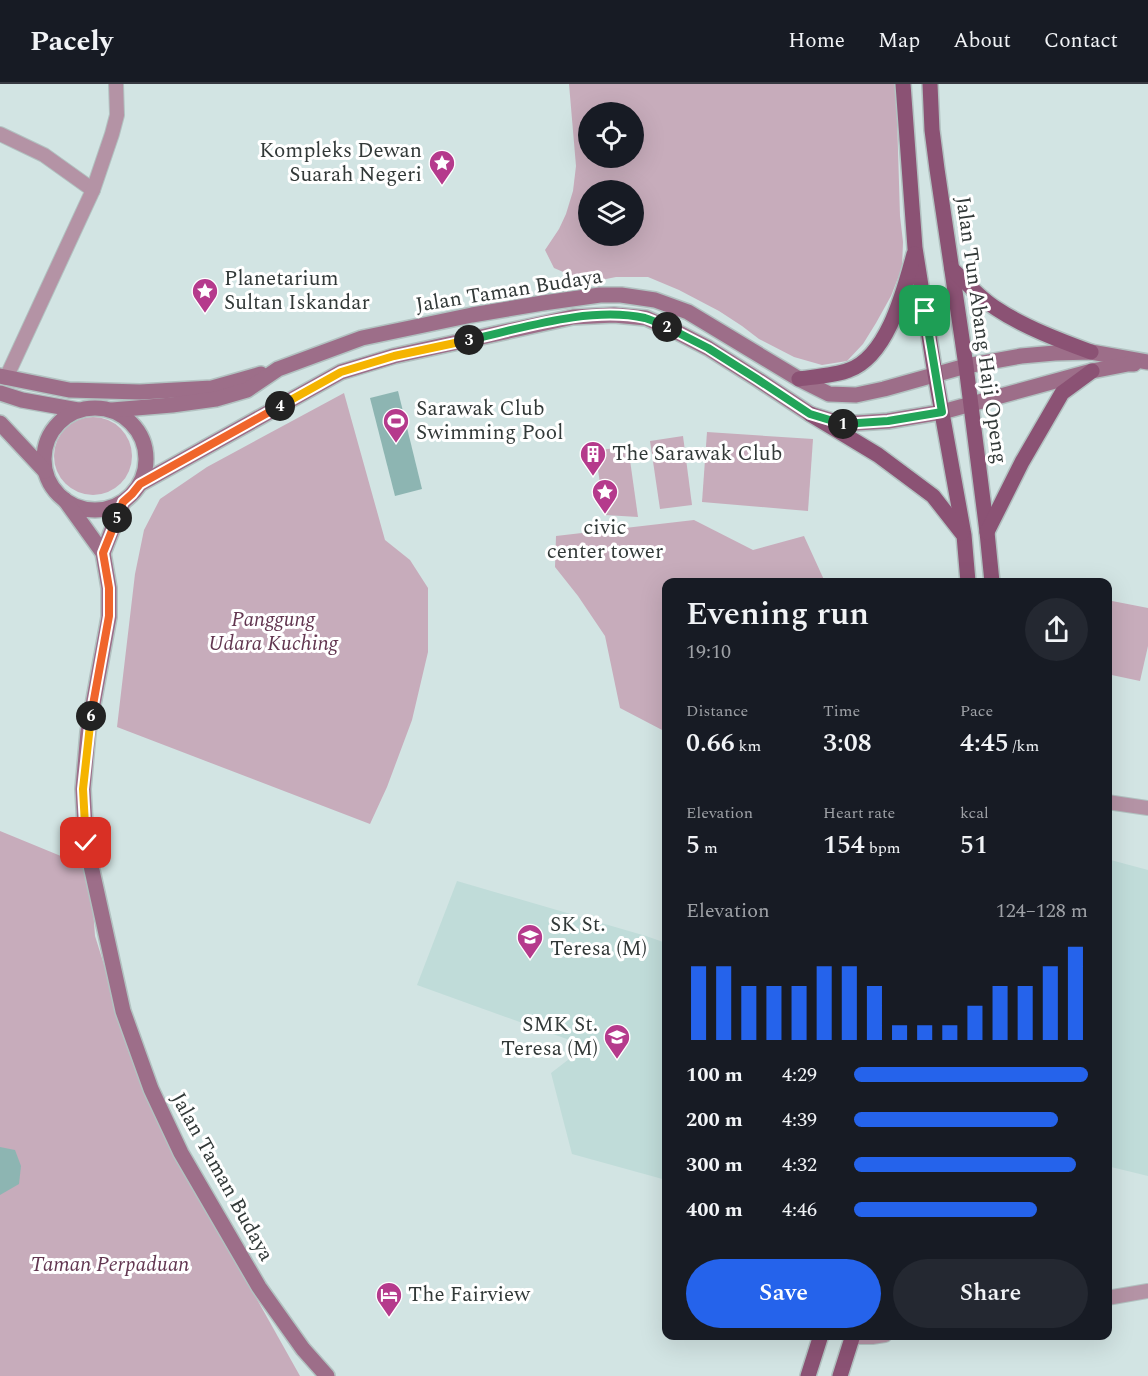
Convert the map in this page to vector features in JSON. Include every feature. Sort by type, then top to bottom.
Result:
[{"type":"main road","points":[[903,84],[915,248],[964,535],[968,578]]},
{"type":"main road","name":"Jalan Tun Abang Haji Openg","points":[[930,84],[932,130],[966,366],[992,578]]},
{"type":"main road","points":[[799,379],[849,370],[870,358],[884,338],[906,285],[915,248]]},
{"type":"main road","points":[[952,269],[997,309],[1057,339],[1091,352]]},
{"type":"main road","name":"Jalan Taman Budaya","points":[[112,410],[216,399],[247,390],[278,369],[362,338],[472,315],[600,295],[621,295],[655,300],[688,312],[799,379],[829,394],[856,395],[966,366],[1022,356],[1091,352],[1148,363]]},
{"type":"main road","name":"Jalan Taman Budaya","points":[[140,484],[341,372],[394,356],[573,317],[614,315],[646,318],[708,348],[810,414],[842,424],[888,421],[942,412],[1092,371],[1128,364],[1148,363]]},
{"type":"main road","points":[[3,377],[69,390],[140,392],[212,388],[278,369]]},
{"type":"main road","points":[[987,532],[1022,462],[1062,393],[1092,371]]},
{"type":"main road","points":[[0,393],[22,400],[78,410]]},
{"type":"main road","points":[[65,500],[78,507],[93,510],[109,508],[123,502],[140,484],[146,463],[143,441],[136,428],[125,417],[112,410],[95,407],[78,410],[64,417],[54,428],[46,441],[43,456],[45,471],[52,487],[65,500],[103,553]]},
{"type":"main road","points":[[810,414],[878,455],[933,496],[964,535]]},
{"type":"main road","points":[[0,423],[45,471]]},
{"type":"main road","points":[[103,553],[123,502]]},
{"type":"main road","name":"Jalan Taman Budaya","points":[[103,553],[109,588],[109,616],[88,732],[83,789],[86,843],[123,1011],[151,1089],[181,1153],[259,1287],[303,1349],[327,1376]]},
{"type":"main road","points":[[808,1374],[818,1340]]},
{"type":"main road","points":[[840,1376],[852,1340]]},
{"type":"main road","points":[[849,1376],[853,1340]]},
{"type":"street","points":[[3,377],[93,190],[117,116],[116,84]]},
{"type":"street","points":[[0,134],[44,155],[93,190]]},
{"type":"street","points":[[1112,803],[1148,808]]},
{"type":"street","points":[[1112,1297],[1148,1291]]},
{"type":"shaded area","points":[[1112,860],[1148,870],[1148,1176],[1112,1167]]},
{"type":"shaded area","points":[[457,881],[662,942],[662,1179],[572,1154],[551,1073],[586,1046],[417,985]]},
{"type":"green space","points":[[569,84],[896,84],[900,216],[903,242],[902,268],[891,296],[876,323],[863,344],[847,361],[822,365],[794,357],[759,339],[719,311],[648,277],[616,277],[596,281],[575,277],[554,268],[545,250],[559,229],[573,191],[576,166]]},
{"type":"green space","name":"Panggung Udara Kuching","points":[[344,393],[385,540],[410,560],[428,588],[428,652],[412,720],[387,787],[370,824],[117,727],[135,574],[144,530],[160,499],[207,467]]},
{"type":"green space","points":[[93,417],[108,420],[121,428],[129,441],[132,456],[129,471],[121,484],[108,492],[93,495],[78,492],[65,484],[57,471],[54,456],[57,441],[65,428],[78,420]]},
{"type":"green space","points":[[707,432],[813,439],[808,511],[702,502]]},
{"type":"green space","points":[[683,436],[692,505],[660,509],[650,441]]},
{"type":"green space","points":[[628,446],[638,517],[605,515],[595,451]]},
{"type":"green space","points":[[694,520],[753,550],[804,536],[823,578],[662,578],[662,730],[620,708],[605,636],[555,567],[556,536]]},
{"type":"green space","points":[[1112,601],[1148,608],[1148,646],[1140,681],[1112,675]]},
{"type":"green space","name":"Taman Perpaduan","points":[[0,831],[90,868],[95,936],[116,1003],[171,1146],[300,1376],[0,1376]]},
{"type":"water","name":"Sarawak Club Swimming Pool","points":[[398,391],[422,489],[395,496],[370,398]]},
{"type":"water","points":[[0,1147],[15,1150],[21,1166],[19,1184],[0,1195]]},
{"type":"place","name":"Kompleks Dewan Suarah Negeri","points":[[442,186]]},
{"type":"place","name":"Planetarium Sultan Iskandar","points":[[205,314]]},
{"type":"place","name":"Sarawak Club Swimming Pool","points":[[396,444]]},
{"type":"place","name":"The Sarawak Club","points":[[593,477]]},
{"type":"place","name":"civic center tower","points":[[605,515]]},
{"type":"place","name":"SK St. Teresa (M)","points":[[530,960]]},
{"type":"place","name":"SMK St. Teresa (M)","points":[[617,1060]]},
{"type":"place","name":"The Fairview","points":[[389,1318]]},
{"type":"route","points":[[86,843],[83,789],[88,732],[109,616],[109,588],[103,553],[123,502],[140,484],[341,372],[394,356],[573,317],[614,315],[646,318],[708,348],[810,414],[842,424],[888,421],[942,412],[925,311]]}]
